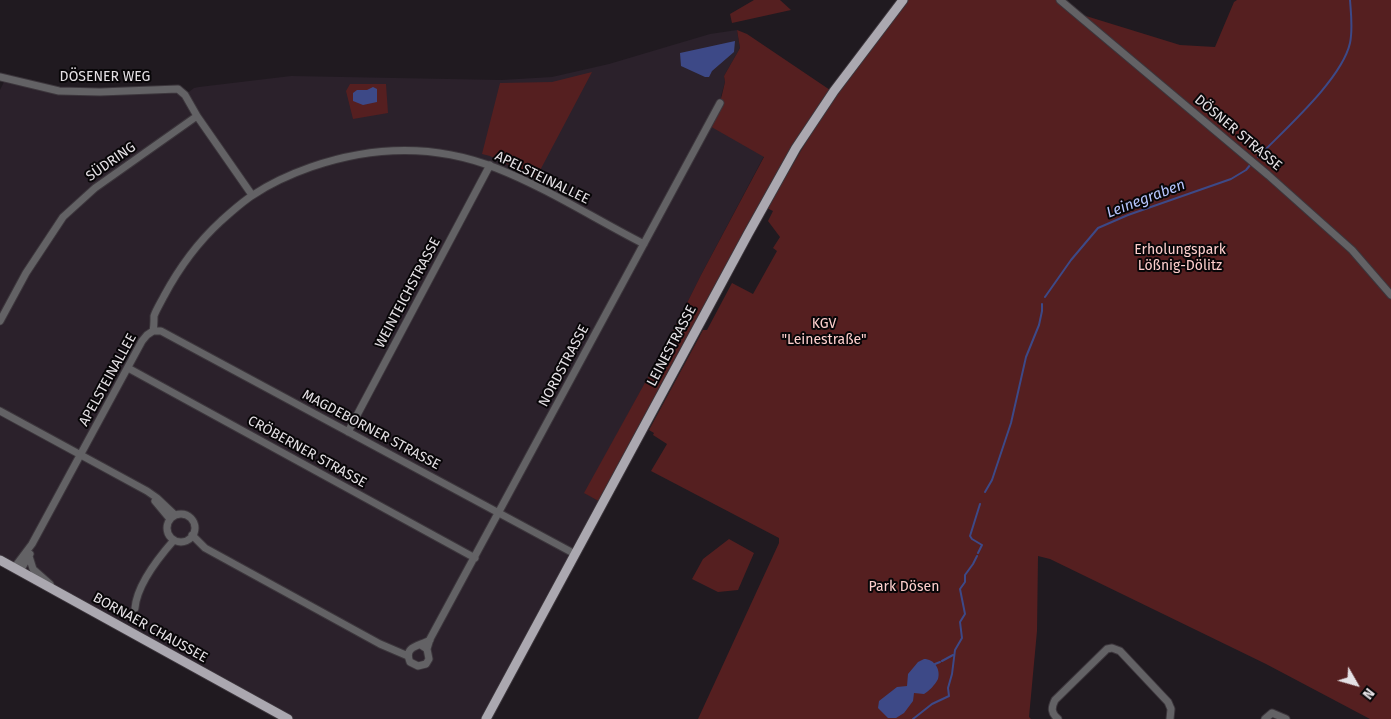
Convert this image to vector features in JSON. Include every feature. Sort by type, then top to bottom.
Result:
[{"type":"main road","name":"LEINESTRASSE","points":[[486,719],[796,148],[834,91],[903,0]]},
{"type":"main road","name":"BORNAER CHAUSSEE","points":[[0,560],[288,719]]},
{"type":"street","name":"DÖSNER STRASSE","points":[[1060,0],[1268,174],[1352,250],[1391,295]]},
{"type":"street","name":"DÖSENER WEG","points":[[0,77],[59,91],[100,92],[178,89],[185,95],[197,116]]},
{"type":"street","name":"NORDSTRASSE","points":[[408,656],[412,647],[424,647],[430,640],[720,103]]},
{"type":"street","points":[[197,116],[252,195]]},
{"type":"street","name":"SÜDRING","points":[[0,321],[26,273],[63,216],[95,188],[197,116]]},
{"type":"street","name":"APELSTEINALLEE","points":[[17,569],[142,341],[153,332],[155,315],[175,277],[191,253],[208,233],[252,195],[290,175],[345,157],[387,150],[414,150],[451,154],[490,166],[535,186],[644,244]]},
{"type":"street","name":"WEINTEICHSTRASSE","points":[[348,432],[490,166]]},
{"type":"street","name":"MAGDEBORNER STRASSE","points":[[153,332],[161,331],[575,554]]},
{"type":"street","name":"CRÖBERNER STRASSE","points":[[128,368],[475,558]]},
{"type":"street","points":[[0,411],[147,491],[172,517]]},
{"type":"street","points":[[183,514],[191,518],[195,525],[192,535],[183,541],[174,540],[167,530],[172,517],[183,514]]},
{"type":"street","points":[[192,535],[205,548],[380,644],[408,656],[413,664],[423,666],[429,658],[424,647]]},
{"type":"street","points":[[135,608],[136,598],[158,558],[174,540]]},
{"type":"street","name":"APELSTEINALLEE","points":[[17,569],[29,556],[32,544]]},
{"type":"street","points":[[29,556],[36,573],[65,597]]},
{"type":"street","points":[[1058,719],[1052,714],[1055,700],[1107,649],[1112,648],[1120,651],[1168,702],[1171,709],[1170,719]]},
{"type":"street","points":[[1266,719],[1272,713],[1286,719]]},
{"type":"shaded area","points":[[737,30],[740,48],[724,76],[725,82],[721,96],[764,156],[668,341],[585,493],[602,503],[486,719],[288,719],[0,560],[0,90],[6,78],[59,91],[178,89],[185,95],[194,88],[199,87],[291,76],[501,80],[552,77],[609,64],[710,34]]},
{"type":"green space","points":[[754,0],[780,0],[791,10],[732,23],[730,14]]},
{"type":"green space","name":"Erholungspark Lößnig-Dölitz","points":[[908,0],[1057,0],[1073,12],[1180,45],[1215,47],[1234,2],[1237,0],[1391,0],[1391,719],[1370,719],[1266,664],[1050,559],[1038,556],[1037,631],[1029,717],[1031,719],[698,719],[779,543],[779,538],[651,471],[667,444],[649,430],[703,330],[707,330],[732,283],[753,294],[777,251],[773,248],[780,237],[768,221],[773,211],[767,208],[839,90]]},
{"type":"green space","points":[[737,30],[747,34],[833,92],[814,120],[602,503],[584,493],[668,341],[764,157],[708,125],[720,103],[725,82],[724,76],[740,48]]},
{"type":"green space","points":[[592,72],[536,178],[482,154],[500,83],[552,82]]},
{"type":"green space","points":[[350,84],[386,84],[388,113],[353,119],[346,91]]},
{"type":"green space","points":[[729,539],[754,553],[738,590],[718,592],[692,579],[703,559]]},
{"type":"water","points":[[735,41],[734,52],[712,71],[709,77],[681,66],[680,53]]},
{"type":"water","points":[[373,87],[377,89],[377,102],[363,105],[353,101],[353,93],[357,90],[367,90]]},
{"type":"water","points":[[928,659],[938,668],[939,675],[937,681],[924,694],[914,693],[913,701],[904,713],[896,718],[888,718],[878,708],[879,701],[897,687],[907,686],[908,674],[918,662]]},
{"type":"waterway","name":"Leinegraben","points":[[1258,157],[1311,103],[1336,72],[1345,57],[1350,43],[1352,22],[1350,0]]},
{"type":"waterway","name":"Leinegraben","points":[[1045,297],[1071,260],[1098,228],[1128,215],[1231,179],[1246,170],[1251,164]]},
{"type":"waterway","name":"Leinegraben","points":[[985,492],[992,480],[1011,423],[1026,357],[1039,325],[1042,304]]},
{"type":"waterway","name":"Leinegraben","points":[[978,553],[982,545],[970,536],[980,504]]},
{"type":"waterway","name":"Leinegraben","points":[[913,719],[932,704],[949,696],[948,688],[955,650],[962,638],[960,622],[965,614],[960,589],[965,582],[965,575],[977,556]]},
{"type":"waterway","points":[[942,661],[953,655]]},
{"type":"waterway","points":[[935,664],[940,662]]},
{"type":"park label","name":"KGV \"Leinestraße\"","points":[[824,332]]},
{"type":"park label","name":"Park Dösen","points":[[904,587]]}]
